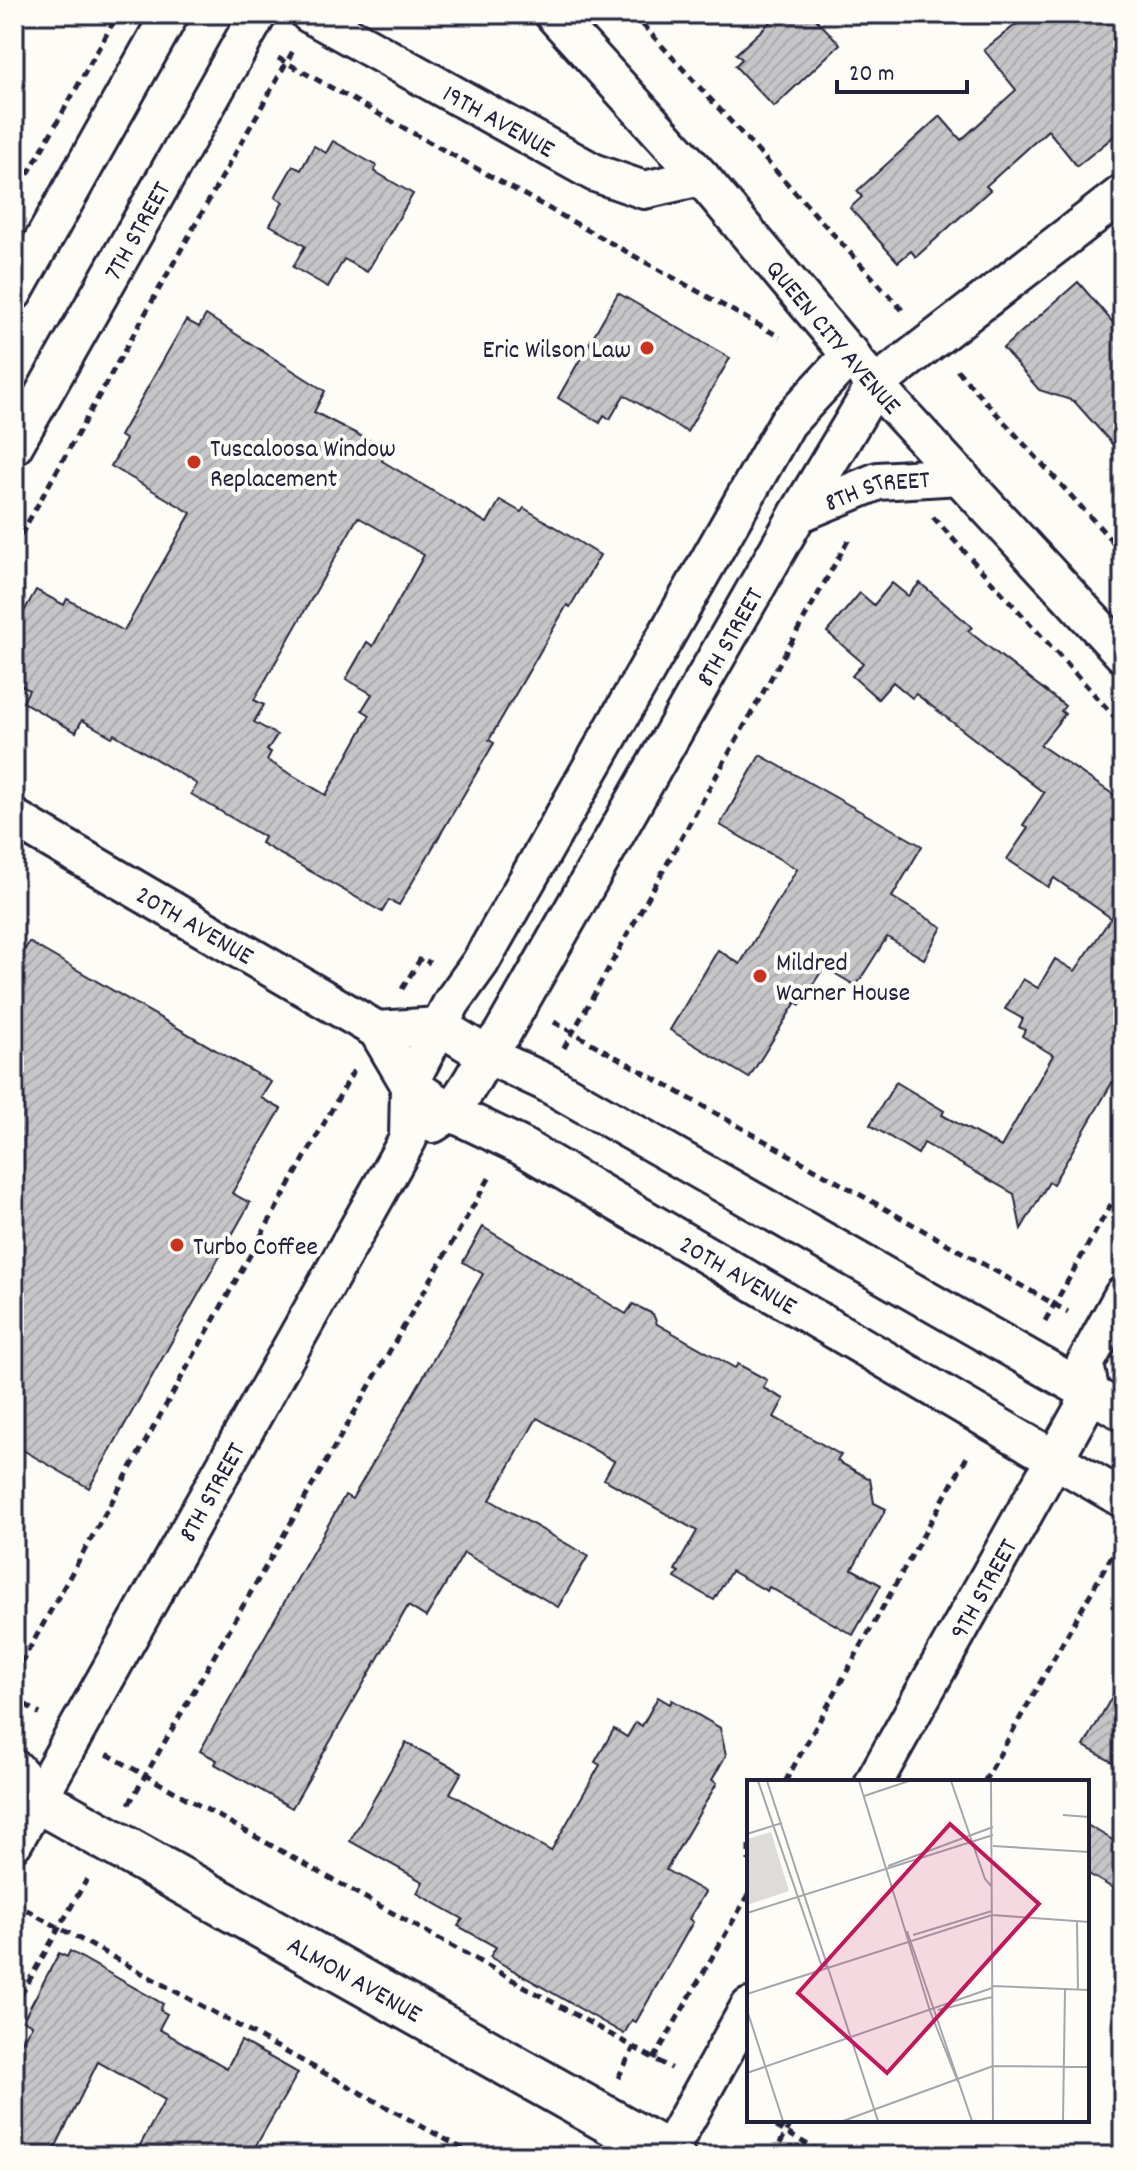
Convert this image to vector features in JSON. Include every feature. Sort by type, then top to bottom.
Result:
[{"type":"main road","name":"ALMON AVENUE","points":[[22,1793],[668,2155]]},
{"type":"street","points":[[14,292],[170,14]]},
{"type":"street","name":"QUEEN CITY AVENUE","points":[[553,14],[701,177],[875,385],[1123,654]]},
{"type":"street","name":"19TH AVENUE","points":[[311,15],[595,173],[644,190],[701,177]]},
{"type":"street","name":"7TH STREET","points":[[14,446],[251,26]]},
{"type":"street","name":"8TH STREET","points":[[452,1113],[485,1054],[502,1034],[798,514],[875,385],[1123,193]]},
{"type":"street","name":"8TH STREET","points":[[14,1842],[22,1793],[74,1736],[408,1139],[409,1084],[439,1026],[468,981],[787,423],[851,354]]},
{"type":"street","name":"8TH STREET","points":[[798,514],[878,481],[960,476]]},
{"type":"street","name":"20TH AVENUE","points":[[14,818],[377,1030],[409,1084],[452,1113],[510,1140],[1123,1499]]},
{"type":"street","points":[[377,1030],[439,1026],[485,1054],[545,1082],[1025,1356],[1107,1394]]},
{"type":"street","points":[[408,1139],[452,1113]]},
{"type":"street","points":[[1123,1295],[1085,1364],[1123,1412]]},
{"type":"street","name":"9TH STREET","points":[[875,1780],[1052,1459],[1107,1394]]},
{"type":"street","points":[[668,2155],[747,2011]]},
{"type":"path","points":[[14,199],[118,14]]},
{"type":"path","points":[[633,14],[1123,553]]},
{"type":"path","points":[[14,547],[311,15]]},
{"type":"path","points":[[251,26],[286,63],[790,343]]},
{"type":"path","points":[[927,511],[1123,726]]},
{"type":"path","points":[[545,1082],[839,556],[857,530]]},
{"type":"path","points":[[14,1676],[377,1030],[421,958],[468,981]]},
{"type":"path","points":[[519,1004],[1080,1319]]},
{"type":"path","points":[[14,2007],[510,1140]]},
{"type":"path","points":[[1025,1356],[1123,1183]]},
{"type":"path","points":[[786,1780],[988,1422]]},
{"type":"path","points":[[985,1780],[1123,1536]]},
{"type":"path","points":[[14,1697],[74,1736],[705,2087]]},
{"type":"path","points":[[654,2059],[747,1896]]},
{"type":"path","points":[[14,1903],[476,2156]]},
{"type":"path","points":[[767,2122],[828,2156]]},
{"type":"path","points":[[773,2156],[792,2122]]},
{"type":"building","points":[[779,14],[811,14],[840,44],[774,107],[735,66],[742,59],[736,54]]},
{"type":"building","points":[[1029,14],[1123,14],[1123,129],[1077,166],[1048,130],[986,186],[990,190],[916,257],[911,251],[898,262],[850,208],[862,197],[857,191],[940,116],[961,140],[1016,90],[984,50]]},
{"type":"building","points":[[333,141],[377,166],[374,171],[413,194],[367,272],[344,259],[328,287],[293,267],[305,246],[270,225],[283,202],[275,197],[293,166],[301,170],[314,146],[326,153]]},
{"type":"building","points":[[1078,282],[1123,334],[1123,456],[1074,401],[1039,390],[1003,348]]},
{"type":"building","points":[[618,293],[730,358],[687,432],[624,395],[610,419],[604,415],[600,423],[558,398]]},
{"type":"building","points":[[206,315],[325,391],[314,412],[388,450],[382,461],[487,523],[500,500],[521,512],[524,508],[600,555],[570,607],[567,605],[489,740],[494,743],[399,905],[389,900],[382,912],[261,843],[264,837],[191,794],[197,784],[114,734],[112,737],[82,720],[76,732],[23,702],[29,690],[14,681],[14,629],[36,590],[64,605],[67,599],[124,631],[191,513],[111,466],[126,440],[120,436],[186,320],[199,327]],"holes":[[[358,517],[424,555],[373,646],[367,642],[346,679],[372,694],[362,710],[370,715],[326,795],[267,760],[271,752],[267,750],[277,735],[254,722],[264,705],[254,700]]]},
{"type":"building","points":[[892,583],[908,596],[920,583],[972,627],[968,631],[1065,706],[1061,711],[1065,714],[1040,745],[1123,801],[1123,1064],[1053,1184],[1049,1182],[1021,1229],[1014,1194],[924,1143],[918,1154],[870,1125],[896,1082],[944,1111],[942,1115],[1001,1147],[1053,1055],[1022,1036],[1025,1030],[1019,1027],[1023,1019],[1005,1009],[1023,979],[1038,988],[1055,959],[1075,971],[1111,918],[1054,878],[1048,887],[1007,859],[1028,828],[1023,825],[1044,793],[916,694],[912,698],[893,682],[878,699],[852,676],[863,663],[827,632],[860,593],[874,605]]},
{"type":"building","points":[[760,755],[922,846],[892,897],[942,927],[924,959],[887,937],[856,986],[824,967],[800,1005],[796,1002],[749,1078],[670,1030],[718,950],[740,964],[797,869],[720,825]]},
{"type":"building","points":[[29,942],[271,1082],[261,1098],[281,1109],[232,1193],[250,1203],[89,1488],[14,1445],[14,969]]},
{"type":"building","points":[[483,1227],[626,1314],[633,1304],[653,1314],[657,1324],[735,1368],[738,1364],[767,1380],[763,1388],[784,1399],[774,1417],[841,1455],[837,1461],[870,1479],[874,1503],[886,1509],[852,1569],[881,1585],[853,1635],[769,1587],[767,1591],[731,1571],[714,1600],[675,1578],[679,1572],[675,1570],[697,1531],[604,1479],[614,1461],[537,1418],[490,1500],[588,1556],[558,1607],[464,1553],[426,1617],[408,1606],[292,1808],[215,1764],[217,1760],[200,1751],[345,1495],[352,1499],[483,1274],[463,1262]]},
{"type":"building","points":[[1123,1677],[1123,1768],[1084,1746]]},
{"type":"building","points":[[658,1697],[670,1704],[672,1700],[720,1728],[726,1755],[712,1780],[717,1783],[666,1870],[705,1892],[689,1919],[693,1922],[636,2022],[632,2020],[624,2034],[490,1957],[496,1947],[458,1926],[463,1919],[417,1893],[423,1882],[350,1841],[406,1743],[462,1772],[450,1793],[551,1851],[600,1765],[595,1762],[614,1729],[627,1737],[636,1722],[642,1726]]},
{"type":"building","points":[[1089,1826],[1123,1846],[1123,1894],[1089,1874]]},
{"type":"building","points":[[70,1951],[163,2004],[160,2010],[167,2014],[159,2029],[227,2068],[241,2041],[298,2073],[250,2156],[134,2156],[165,2100],[98,2062],[51,2156],[14,2156],[14,2053],[32,2025],[23,2020],[59,1953],[67,1957]]},
{"type":"place","name":"Eric Wilson Law","points":[[647,348]]},
{"type":"place","name":"Tuscaloosa Window Replacement","points":[[194,462]]},
{"type":"place","name":"Mildred Warner House","points":[[760,976]]},
{"type":"place","name":"Turbo Coffee","points":[[177,1245]]}]
